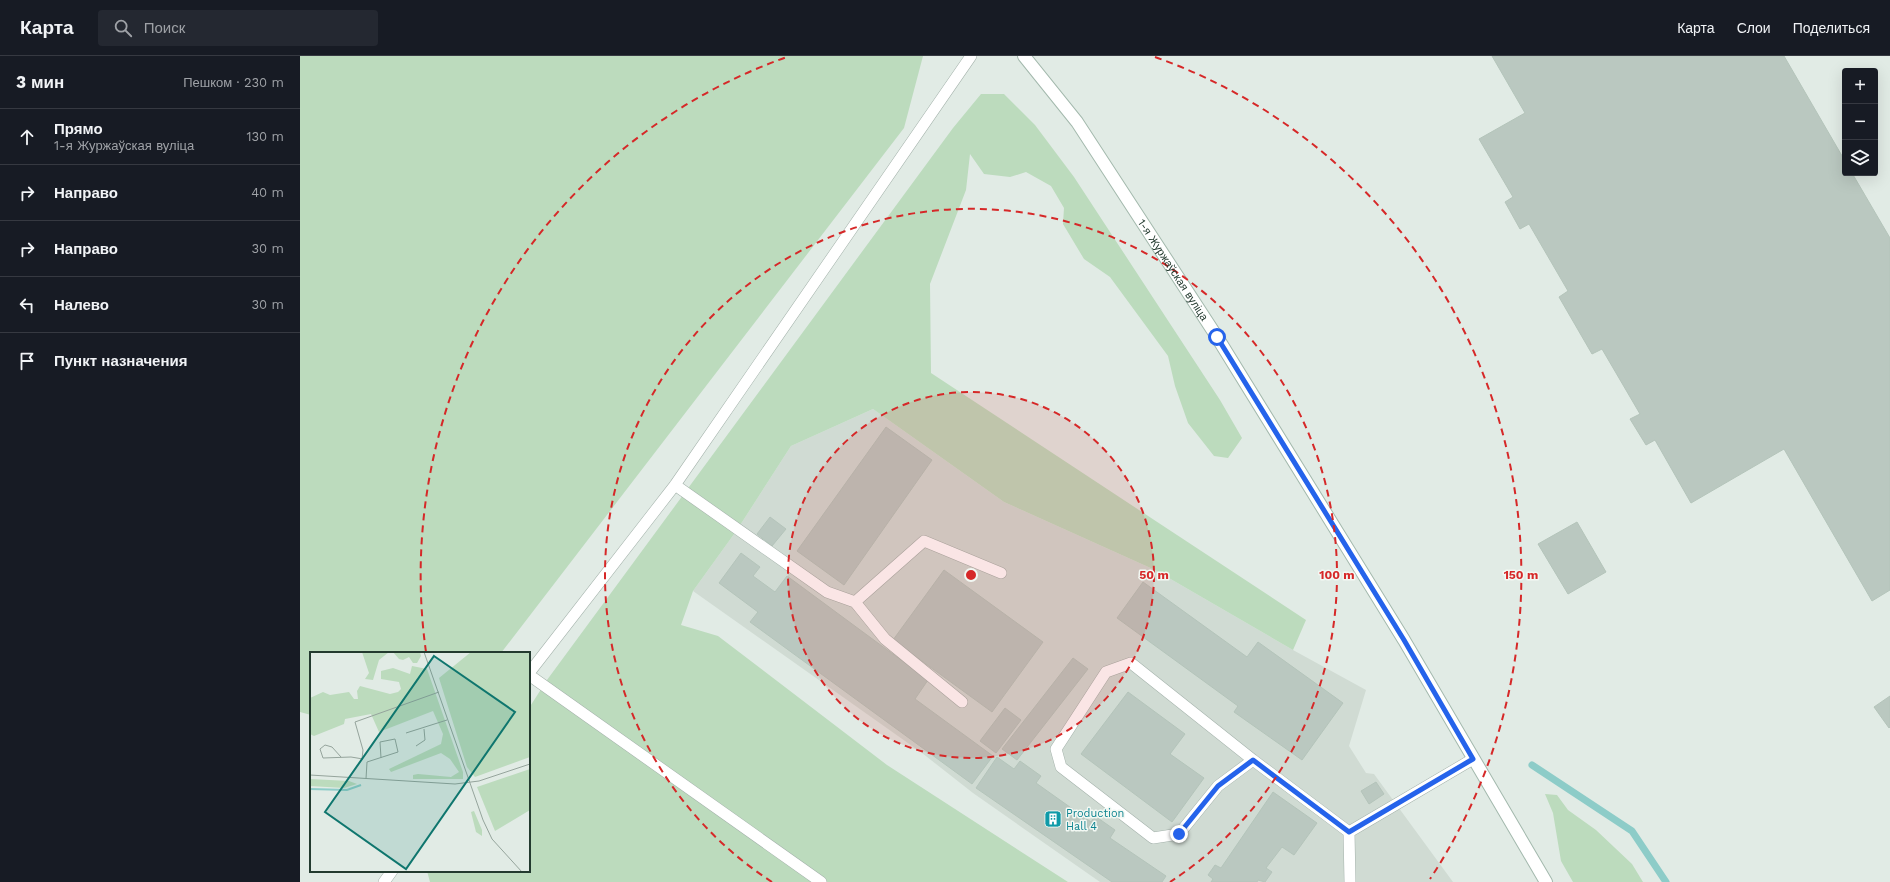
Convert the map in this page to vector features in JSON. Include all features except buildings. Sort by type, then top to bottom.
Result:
[{"type":"street","name":"1-я Журжаўская вуліца","points":[[1024,56],[1077,122],[1217,337],[1404,640],[1546,882]]},
{"type":"lane","points":[[530,673],[675,485],[971,56]]},
{"type":"lane","points":[[675,485],[827,592],[855,602],[885,639],[962,702]]},
{"type":"lane","points":[[855,602],[924,541],[1001,573]]},
{"type":"lane","points":[[1253,760],[1218,786],[1179,834],[1153,838],[1061,767],[1056,749],[1106,672],[1131,663],[1253,760],[1349,832]]},
{"type":"lane","points":[[530,675],[821,882]]},
{"type":"lane","points":[[1349,832],[1473,759]]},
{"type":"lane","points":[[1349,832],[1350,882]]},
{"type":"lane","points":[[384,882],[391,872]]},
{"type":"shaded area","points":[[873,409],[1004,502],[1155,570],[1293,650],[1366,690],[1349,746],[1366,773],[1374,774],[1453,882],[1100,882],[973,793],[922,753],[693,591],[737,530],[791,446]]},
{"type":"green space","points":[[300,56],[923,56],[904,128],[502,652],[310,652],[310,715],[300,712]]},
{"type":"green space","points":[[981,94],[1004,94],[1035,125],[1074,177],[1220,400],[1242,438],[1228,458],[1214,456],[1188,423],[1175,386],[1168,356],[1110,277],[1084,259],[1063,224],[1064,208],[1051,186],[1026,172],[1010,177],[984,174],[970,154],[966,190],[930,284],[931,373],[1306,620],[1293,650],[1155,570],[1004,502],[873,409],[791,446],[737,530],[693,591],[681,625],[718,636],[887,765],[1068,882],[430,882],[427,872],[530,872],[530,706],[547,680],[953,128]]},
{"type":"green space","points":[[1545,794],[1557,795],[1568,810],[1596,830],[1632,864],[1643,882],[1573,882],[1561,861],[1553,813]]},
{"type":"waterway","points":[[1532,765],[1632,831],[1666,882]]},
{"type":"place","name":"Production Hall 4","points":[[1053,819]]},
{"type":"route","points":[[1179,834],[1218,786],[1253,760],[1349,832],[1473,759],[1404,640],[1217,337]]}]
